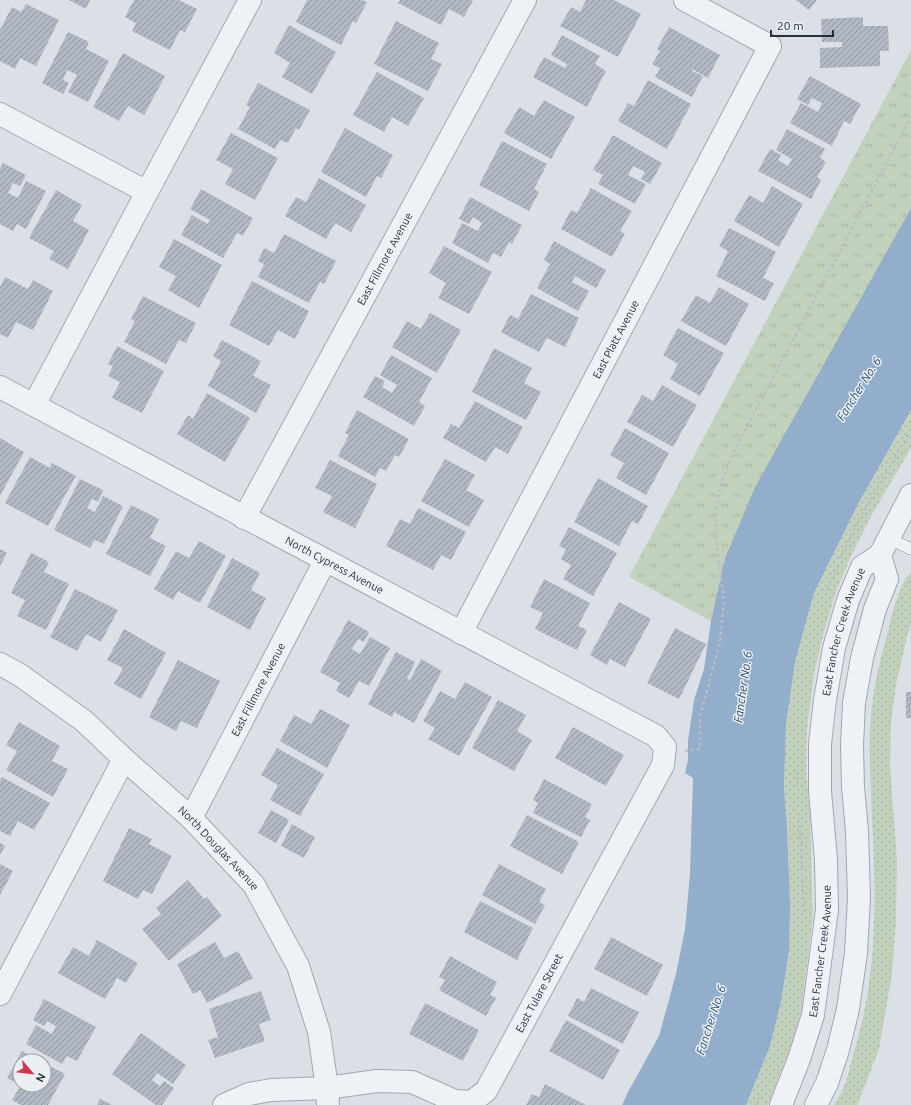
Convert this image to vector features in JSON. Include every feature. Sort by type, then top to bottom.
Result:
[{"type":"street","points":[[34,405],[250,0]]},
{"type":"street","name":"East Fillmore Avenue","points":[[244,518],[525,0]]},
{"type":"street","name":"East Platt Avenue","points":[[461,633],[770,46],[684,0]]},
{"type":"street","points":[[0,114],[147,192]]},
{"type":"street","name":"North Cypress Avenue","points":[[0,387],[656,736],[674,749]]},
{"type":"street","points":[[884,547],[911,495]]},
{"type":"street","name":"East Fancher Creek Avenue","points":[[781,1105],[799,1059],[813,1015],[827,910],[826,860],[820,791],[820,744],[826,693],[834,648],[848,600],[862,567],[884,547]]},
{"type":"street","name":"East Fancher Creek Avenue","points":[[816,1105],[827,1083],[838,1050],[848,1009],[856,953],[859,898],[853,787],[852,745],[854,704],[862,658],[875,609],[887,579],[884,547]]},
{"type":"street","name":"East Fillmore Avenue","points":[[191,818],[324,560]]},
{"type":"street","name":"North Douglas Avenue","points":[[0,664],[20,675],[84,721],[124,759],[191,818],[254,885],[298,966],[319,1032],[328,1096]]},
{"type":"street","name":"East Tulare Street","points":[[328,1096],[377,1081],[412,1082],[455,1101],[471,1102],[486,1091],[663,765],[674,749]]},
{"type":"street","points":[[0,994],[124,759]]},
{"type":"street","points":[[224,1105],[249,1094],[271,1090],[328,1096]]},
{"type":"lane","points":[[884,547],[911,549]]},
{"type":"path","points":[[674,749],[700,749],[700,716],[720,642],[724,602],[716,538],[716,511],[723,478],[732,456],[911,117]]},
{"type":"green space","points":[[911,50],[911,208],[755,487],[725,558],[711,621],[629,577]]},
{"type":"green space","points":[[911,410],[911,448],[871,516],[851,556],[835,594],[814,674],[807,730],[806,771],[810,814],[813,917],[801,1013],[788,1054],[768,1105],[746,1105],[770,1046],[781,1002],[789,951],[790,905],[784,787],[786,725],[795,662],[814,593],[858,504]]},
{"type":"green space","points":[[911,573],[911,625],[897,680],[891,721],[890,766],[897,861],[896,921],[892,974],[879,1049],[859,1101],[857,1105],[834,1105],[846,1080],[862,1023],[868,994],[874,935],[874,875],[870,741],[875,682],[894,606],[903,583]]},
{"type":"water","name":"Fancher No. 6","points":[[911,208],[911,410],[858,504],[814,593],[795,662],[786,725],[784,787],[790,905],[789,951],[781,1002],[770,1046],[746,1105],[622,1105],[659,1036],[676,974],[685,929],[690,874],[693,778],[685,773],[688,760],[688,741],[694,700],[704,669],[711,621],[725,558],[755,487]]},
{"type":"building","points":[[69,0],[90,0],[86,9]]},
{"type":"building","points":[[134,0],[179,0],[197,9],[185,32],[180,30],[170,50],[132,31],[136,23],[125,17]]},
{"type":"building","points":[[307,0],[362,0],[367,2],[356,23],[353,21],[341,45],[296,22]]},
{"type":"building","points":[[400,0],[473,0],[464,17],[449,9],[441,25],[398,3]]},
{"type":"building","points":[[586,0],[614,0],[641,14],[618,57],[560,26],[571,7],[580,12]]},
{"type":"building","points":[[796,0],[817,0],[809,10]]},
{"type":"building","points":[[26,4],[59,20],[36,66],[20,58],[15,69],[0,61],[0,30],[12,7],[21,12]]},
{"type":"building","points":[[863,17],[863,26],[888,26],[889,51],[880,51],[880,66],[820,68],[820,48],[842,47],[842,42],[822,42],[821,19]]},
{"type":"building","points":[[396,21],[439,43],[431,59],[442,64],[428,91],[374,64]]},
{"type":"building","points":[[289,25],[336,52],[312,94],[282,77],[290,63],[274,53]]},
{"type":"building","points":[[669,27],[720,55],[708,78],[692,69],[692,71],[703,76],[692,97],[655,77],[660,68],[652,64],[660,51],[657,49]]},
{"type":"building","points":[[68,32],[89,42],[86,49],[109,61],[88,102],[68,92],[77,75],[67,70],[63,80],[69,83],[63,94],[42,83]]},
{"type":"building","points":[[562,35],[600,56],[595,64],[606,71],[587,107],[533,77],[544,57],[565,68],[567,64],[551,55]]},
{"type":"building","points":[[123,53],[165,76],[144,115],[128,106],[119,121],[93,107]]},
{"type":"building","points":[[377,72],[424,98],[408,126],[392,117],[384,132],[353,115]]},
{"type":"building","points":[[810,76],[861,104],[850,124],[844,121],[832,146],[790,123],[801,103],[818,112],[822,103],[812,98],[808,105],[797,99]]},
{"type":"building","points":[[648,80],[691,104],[667,149],[618,121],[628,103],[634,106]]},
{"type":"building","points":[[258,83],[310,110],[299,130],[296,128],[288,143],[280,140],[275,149],[238,129],[250,107],[246,105]]},
{"type":"building","points":[[544,100],[575,117],[551,159],[504,133],[519,107],[534,116]]},
{"type":"building","points":[[345,128],[393,155],[381,178],[377,176],[366,197],[321,172]]},
{"type":"building","points":[[787,129],[825,149],[820,158],[826,162],[817,177],[821,180],[811,199],[758,171],[770,149],[781,155],[778,160],[788,166],[792,159],[776,150]]},
{"type":"building","points":[[231,133],[278,158],[255,200],[225,184],[233,169],[216,160]]},
{"type":"building","points":[[613,135],[662,163],[650,184],[641,179],[645,172],[633,166],[628,175],[646,184],[635,204],[598,184],[603,175],[593,170]]},
{"type":"building","points":[[502,141],[547,164],[534,189],[539,192],[529,211],[479,185]]},
{"type":"building","points":[[3,163],[26,175],[20,186],[13,183],[8,193],[18,198],[26,181],[46,191],[26,229],[17,224],[13,231],[0,224],[0,169]]},
{"type":"building","points":[[319,178],[366,205],[351,232],[335,223],[326,239],[285,216],[296,197],[306,202]]},
{"type":"building","points":[[772,186],[803,204],[779,247],[734,221],[749,195],[763,203]]},
{"type":"building","points":[[591,188],[632,211],[620,231],[625,234],[612,257],[561,229],[571,210],[577,213]]},
{"type":"building","points":[[201,189],[253,218],[243,236],[237,233],[223,258],[181,235],[192,215],[208,224],[210,220],[190,209]]},
{"type":"building","points":[[56,190],[82,205],[73,221],[89,230],[68,269],[49,259],[54,251],[29,238]]},
{"type":"building","points":[[470,197],[522,225],[512,244],[509,242],[501,257],[493,253],[488,263],[452,243],[462,223],[478,231],[482,223],[473,217],[469,224],[459,219]]},
{"type":"building","points":[[729,228],[776,252],[763,278],[774,283],[765,301],[716,276],[728,251],[719,246]]},
{"type":"building","points":[[284,234],[336,261],[324,284],[320,282],[309,303],[258,277],[264,264],[258,261],[264,248],[274,253]]},
{"type":"building","points":[[174,239],[222,265],[199,308],[168,290],[176,276],[159,267]]},
{"type":"building","points":[[554,241],[606,270],[596,288],[575,276],[572,282],[589,291],[578,311],[537,288],[550,264],[544,260]]},
{"type":"building","points":[[444,246],[492,272],[469,314],[438,298],[446,283],[429,273]]},
{"type":"building","points":[[5,277],[28,289],[33,280],[53,291],[33,330],[16,322],[8,338],[0,334],[0,287]]},
{"type":"building","points":[[252,281],[309,311],[295,339],[278,330],[269,346],[229,325]]},
{"type":"building","points":[[719,287],[749,304],[726,346],[681,321],[696,295],[710,303]]},
{"type":"building","points":[[531,294],[579,318],[565,347],[547,338],[539,352],[501,332],[510,315],[518,319]]},
{"type":"building","points":[[143,296],[196,323],[186,343],[179,340],[166,364],[124,342],[135,321],[131,319]]},
{"type":"building","points":[[430,313],[461,330],[437,373],[392,347],[407,321],[421,329]]},
{"type":"building","points":[[678,328],[724,353],[700,396],[670,379],[678,364],[663,355]]},
{"type":"building","points":[[222,340],[261,361],[253,376],[271,385],[256,413],[208,386],[221,361],[213,356]]},
{"type":"building","points":[[117,346],[164,371],[142,413],[112,398],[120,382],[108,376],[113,366],[108,364]]},
{"type":"building","points":[[494,348],[532,368],[524,383],[541,392],[526,420],[472,392]]},
{"type":"building","points":[[391,355],[432,378],[419,402],[425,406],[414,426],[363,397],[375,376],[385,381],[382,387],[392,393],[397,385],[380,375]]},
{"type":"building","points":[[662,385],[697,405],[673,447],[627,422],[642,395],[653,401]]},
{"type":"building","points":[[207,393],[250,418],[225,462],[177,434],[188,415],[193,419]]},
{"type":"building","points":[[475,401],[523,427],[508,454],[495,447],[486,462],[443,438],[451,424],[459,428]]},
{"type":"building","points":[[357,410],[409,439],[399,457],[395,455],[386,471],[380,468],[375,477],[338,456],[349,435],[345,433]]},
{"type":"building","points":[[625,428],[669,453],[646,495],[616,478],[624,463],[610,455]]},
{"type":"building","points":[[0,438],[24,452],[0,496]]},
{"type":"building","points":[[30,457],[50,468],[52,463],[76,476],[48,526],[5,503]]},
{"type":"building","points":[[445,459],[475,475],[466,490],[484,500],[469,527],[421,501]]},
{"type":"building","points":[[330,460],[377,484],[355,528],[323,512],[332,496],[315,488]]},
{"type":"building","points":[[598,478],[648,506],[638,524],[632,521],[619,546],[574,522]]},
{"type":"building","points":[[80,479],[103,490],[98,502],[92,499],[87,508],[95,512],[103,496],[123,506],[104,544],[94,540],[90,548],[54,530]]},
{"type":"building","points":[[131,505],[159,519],[150,538],[166,546],[150,576],[106,554]]},
{"type":"building","points":[[418,508],[466,532],[451,560],[441,555],[433,570],[386,546],[400,519],[410,524]]},
{"type":"building","points":[[569,527],[617,553],[593,596],[563,579],[571,565],[561,559],[566,549],[559,546]]},
{"type":"building","points":[[199,541],[226,556],[200,603],[178,591],[173,600],[154,589],[176,551],[189,558]]},
{"type":"building","points":[[0,549],[7,553],[0,566]]},
{"type":"building","points":[[31,553],[49,562],[44,572],[69,584],[46,630],[17,616],[25,600],[11,593]]},
{"type":"building","points":[[232,558],[260,573],[251,590],[266,598],[250,630],[207,607]]},
{"type":"building","points":[[544,579],[590,603],[578,626],[587,630],[577,650],[535,629],[543,613],[530,607]]},
{"type":"building","points":[[75,589],[118,610],[101,642],[86,634],[77,651],[50,637]]},
{"type":"building","points":[[619,602],[651,619],[625,667],[610,659],[607,665],[590,655]]},
{"type":"building","points":[[348,620],[369,632],[364,642],[358,639],[352,649],[360,654],[370,637],[390,648],[369,686],[359,681],[349,698],[336,691],[340,683],[320,672]]},
{"type":"building","points":[[675,628],[706,644],[679,699],[647,683]]},
{"type":"building","points":[[124,629],[166,653],[141,699],[114,684],[123,668],[107,660]]},
{"type":"building","points":[[396,652],[415,662],[407,679],[410,680],[421,659],[442,671],[414,723],[394,712],[392,717],[368,704]]},
{"type":"building","points":[[178,660],[220,681],[197,728],[181,721],[176,731],[149,717]]},
{"type":"building","points":[[465,682],[492,697],[459,756],[428,739],[435,728],[423,721],[440,691],[455,699]]},
{"type":"building","points":[[906,692],[911,692],[911,718],[906,718]]},
{"type":"building","points":[[498,700],[526,715],[517,731],[532,740],[514,771],[472,748]]},
{"type":"building","points":[[320,709],[350,725],[327,768],[280,741],[294,715],[311,724]]},
{"type":"building","points":[[19,722],[60,746],[52,761],[68,769],[53,797],[6,770],[17,751],[6,745]]},
{"type":"building","points":[[573,727],[624,755],[606,786],[555,758]]},
{"type":"building","points":[[277,748],[324,774],[300,816],[270,800],[278,785],[261,775]]},
{"type":"building","points":[[2,777],[50,803],[34,830],[18,821],[10,836],[0,831],[0,781]]},
{"type":"building","points":[[544,779],[592,804],[585,817],[590,820],[581,837],[533,813],[538,803],[533,800]]},
{"type":"building","points":[[271,810],[289,820],[276,843],[258,833]]},
{"type":"building","points":[[527,815],[579,842],[562,874],[510,846]]},
{"type":"building","points":[[292,824],[315,837],[304,858],[281,846]]},
{"type":"building","points":[[129,828],[152,839],[149,844],[172,856],[152,894],[143,890],[138,899],[103,881]]},
{"type":"building","points":[[0,843],[5,846],[0,855]]},
{"type":"building","points":[[0,864],[13,871],[0,895]]},
{"type":"building","points":[[499,864],[546,889],[539,902],[545,905],[535,924],[482,895]]},
{"type":"building","points":[[188,880],[204,899],[207,897],[222,916],[169,961],[142,929],[161,914],[156,908]]},
{"type":"building","points":[[480,901],[533,928],[517,960],[464,932]]},
{"type":"building","points":[[611,937],[663,965],[647,996],[594,969]]},
{"type":"building","points":[[97,940],[138,963],[126,983],[117,978],[105,999],[58,973],[73,947],[89,956]]},
{"type":"building","points":[[215,942],[224,958],[238,951],[253,978],[207,1003],[200,990],[193,994],[177,964]]},
{"type":"building","points":[[450,956],[497,982],[490,995],[496,998],[486,1016],[439,990],[445,980],[439,977]]},
{"type":"building","points":[[591,988],[639,1012],[623,1044],[568,1016],[577,998],[584,1002]]},
{"type":"building","points":[[261,991],[271,1020],[259,1024],[265,1041],[215,1058],[208,1040],[218,1037],[209,1009]]},
{"type":"building","points":[[44,999],[96,1027],[77,1061],[67,1056],[62,1064],[52,1058],[52,1053],[42,1053],[26,1044],[36,1025],[52,1034],[56,1026],[47,1021],[44,1026],[33,1020]]},
{"type":"building","points":[[425,1003],[479,1030],[463,1061],[409,1034]]},
{"type":"building","points":[[566,1020],[620,1050],[603,1080],[549,1051]]},
{"type":"building","points":[[141,1033],[186,1065],[173,1084],[157,1073],[152,1080],[160,1086],[164,1081],[174,1088],[162,1105],[156,1105],[112,1074]]},
{"type":"building","points":[[52,1067],[65,1074],[48,1105],[21,1105],[12,1100],[16,1093],[52,1093]]},
{"type":"building","points":[[12,1069],[12,1081],[7,1078]]},
{"type":"building","points":[[545,1084],[586,1105],[526,1105],[532,1094],[539,1097]]},
{"type":"building","points":[[100,1099],[112,1105],[97,1105]]}]
